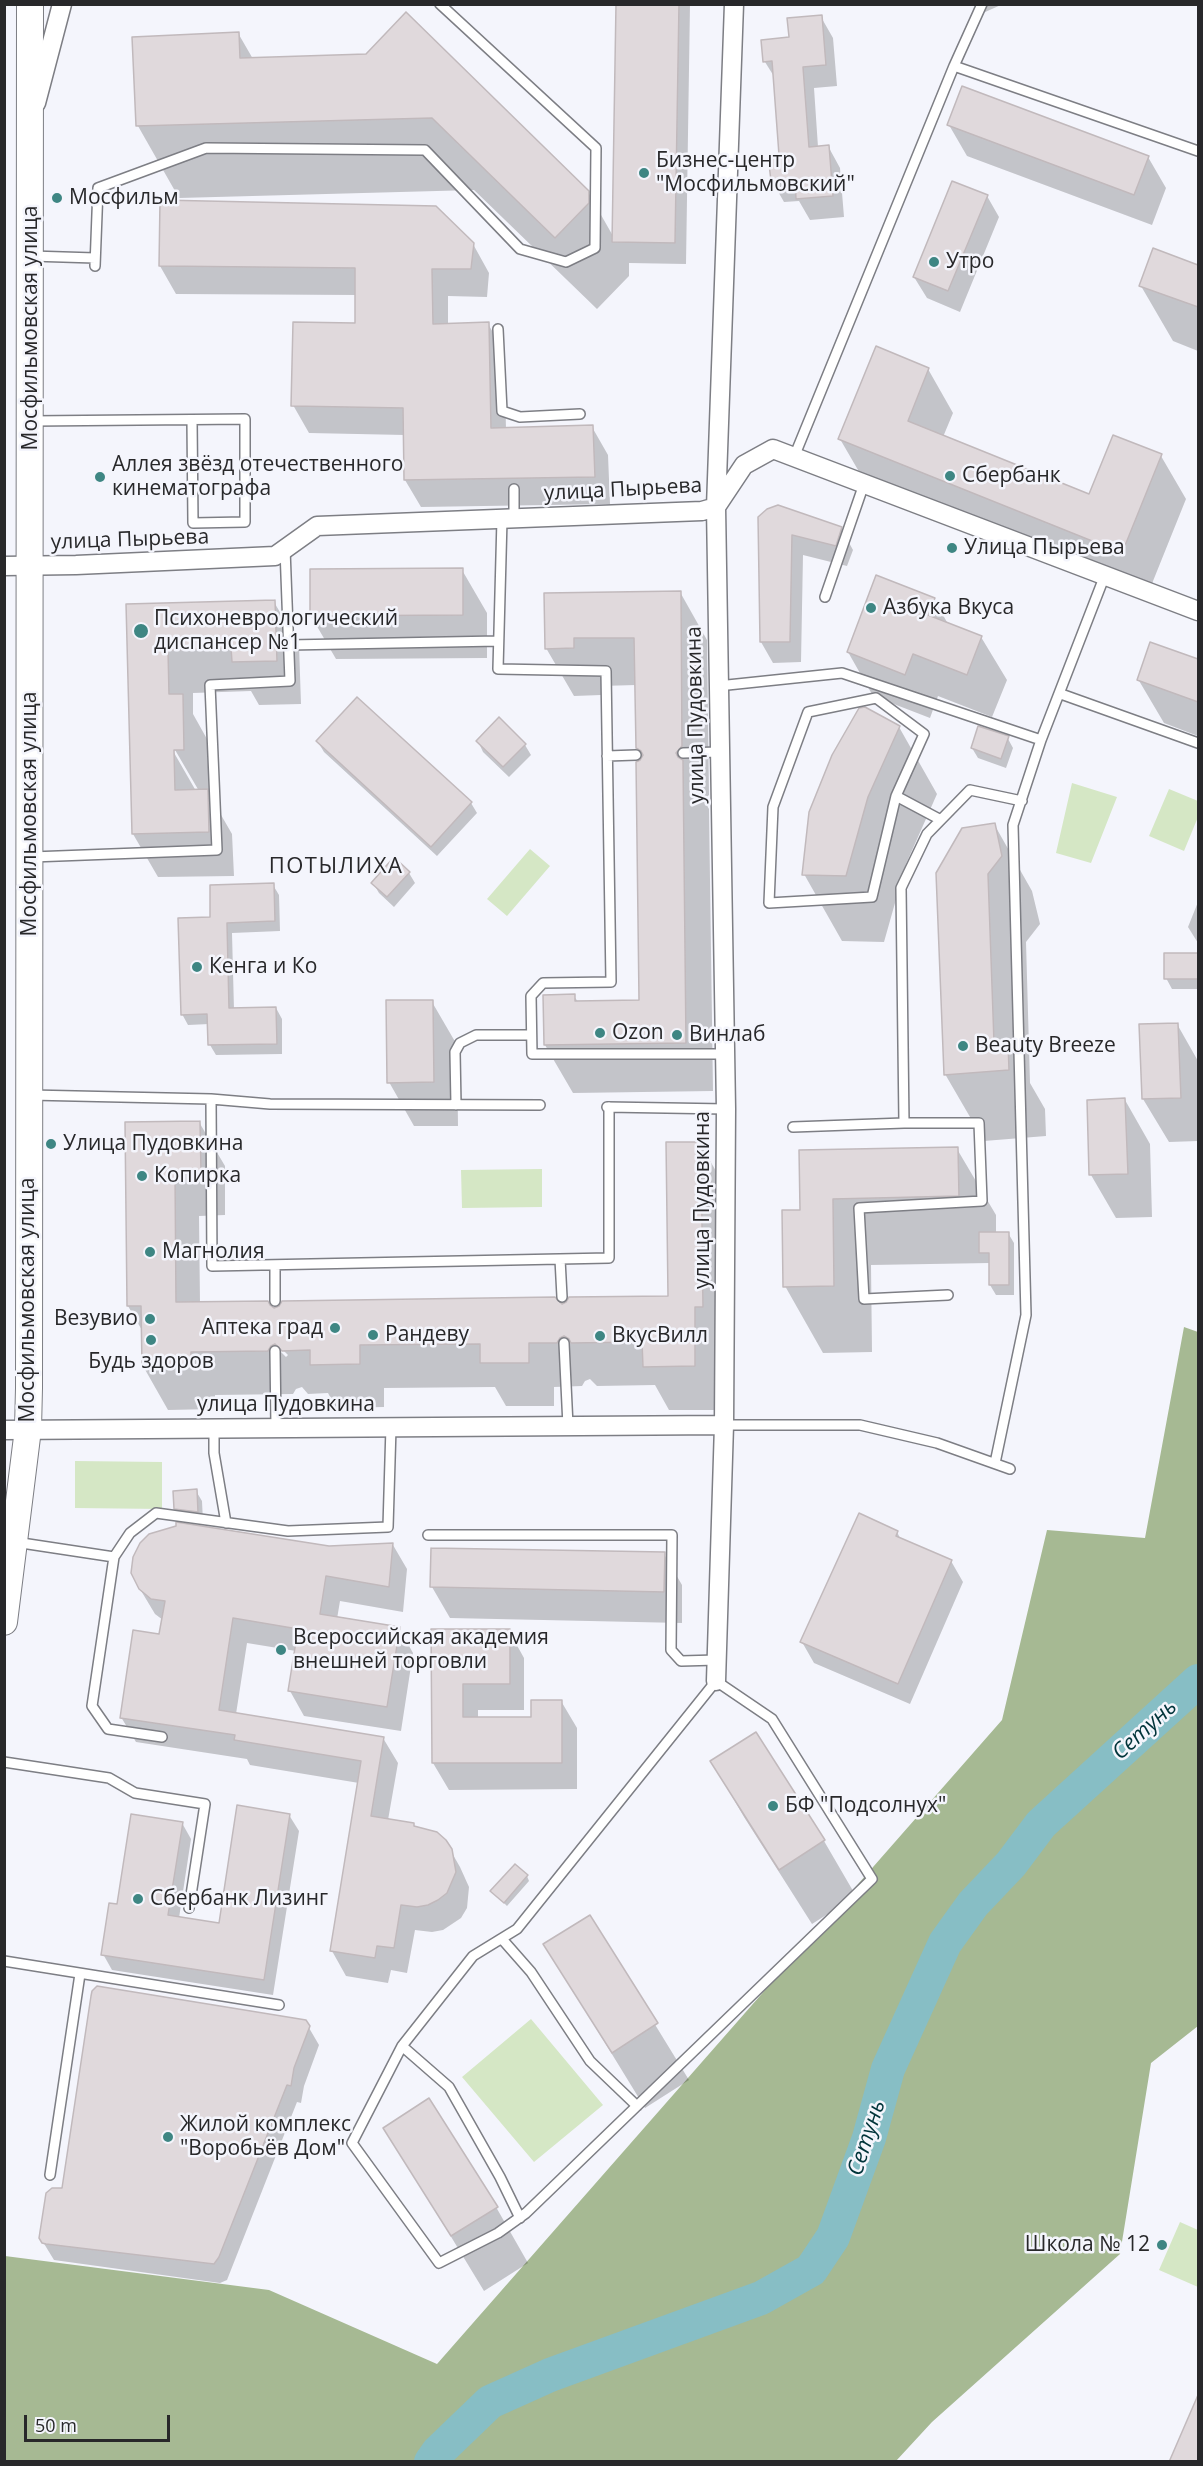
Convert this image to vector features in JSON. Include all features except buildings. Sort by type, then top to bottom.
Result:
[{"type":"main road","name":"Мосфильмовская улица","points":[[6,1608],[21,1493],[16,1429],[28,1095],[32,421],[30,4]]},
{"type":"main road","points":[[4,1464],[15,1478],[21,1493]]},
{"type":"street","points":[[31,125],[63,4]]},
{"type":"street","name":"улица Пудовкина","points":[[716,1681],[724,1425],[726,1110],[716,507],[734,4]]},
{"type":"street","name":"улица Пырьева","points":[[4,566],[275,556],[317,526],[702,511],[716,507],[744,465],[773,449],[1198,611]]},
{"type":"street","name":"улица Пудовкина","points":[[16,1429],[724,1425]]},
{"type":"lane","points":[[31,256],[95,262],[98,188],[206,148],[425,150],[520,249],[566,262],[595,248],[596,148],[440,4]]},
{"type":"lane","points":[[794,457],[954,66],[982,4]]},
{"type":"lane","points":[[954,66],[1198,151]]},
{"type":"lane","points":[[498,329],[502,411],[520,417],[580,414]]},
{"type":"lane","points":[[32,421],[245,419],[245,522],[193,523],[192,420]]},
{"type":"lane","points":[[825,597],[864,484]]},
{"type":"lane","points":[[514,489],[508,518],[498,641],[498,669],[606,671],[611,982],[543,983],[531,996],[532,1054],[724,1054]]},
{"type":"lane","points":[[30,858],[217,850],[210,685],[290,681],[285,549]]},
{"type":"lane","points":[[995,1463],[1026,1315],[1013,825],[1041,740],[1061,694],[1105,575]]},
{"type":"lane","points":[[289,645],[498,641]]},
{"type":"lane","points":[[718,686],[842,673],[1041,740]]},
{"type":"lane","points":[[1061,694],[1198,743]]},
{"type":"lane","points":[[876,698],[924,734],[896,796],[872,897],[770,903],[773,807],[808,712],[876,698]]},
{"type":"lane","points":[[683,753],[719,752]]},
{"type":"lane","points":[[607,756],[636,755]]},
{"type":"lane","points":[[904,1123],[901,888],[927,834],[970,790],[1022,801]]},
{"type":"lane","points":[[896,796],[941,820]]},
{"type":"lane","points":[[456,1105],[455,1052],[460,1042],[476,1035],[531,1035]]},
{"type":"lane","points":[[28,1095],[211,1099],[270,1104],[540,1105]]},
{"type":"lane","points":[[211,1099],[212,1266],[609,1258],[608,1107],[726,1110]]},
{"type":"lane","points":[[793,1127],[979,1123],[982,1201],[859,1208],[864,1299],[948,1295]]},
{"type":"lane","points":[[560,1259],[562,1297]]},
{"type":"lane","points":[[274,1265],[275,1301]]},
{"type":"lane","points":[[564,1343],[568,1426]]},
{"type":"lane","points":[[275,1351],[276,1427]]},
{"type":"lane","points":[[724,1425],[860,1425],[937,1443],[1010,1470]]},
{"type":"lane","points":[[162,1737],[108,1728],[92,1706],[114,1557],[130,1533],[156,1513],[288,1531],[388,1527],[391,1427]]},
{"type":"lane","points":[[214,1428],[214,1453],[226,1523]]},
{"type":"lane","points":[[428,1535],[672,1535],[671,1650],[681,1660],[717,1660]]},
{"type":"lane","points":[[15,1542],[114,1557]]},
{"type":"lane","points":[[716,1681],[772,1719],[872,1879],[520,2218],[498,2233],[439,2263],[352,2143],[402,2046],[473,1956],[502,1939],[518,1929],[716,1681]]},
{"type":"lane","points":[[4,1762],[109,1778],[135,1793],[205,1804],[189,1908]]},
{"type":"lane","points":[[502,1939],[531,1972],[590,2061],[638,2106]]},
{"type":"lane","points":[[4,1961],[279,2005]]},
{"type":"lane","points":[[50,2175],[81,1974]]},
{"type":"lane","points":[[402,2046],[449,2087],[500,2177],[520,2218]]},
{"type":"green space","points":[[1072,783],[1117,797],[1091,863],[1056,853]]},
{"type":"green space","points":[[1169,789],[1198,801],[1198,817],[1184,851],[1149,836]]},
{"type":"green space","points":[[530,849],[550,866],[507,916],[487,899]]},
{"type":"green space","points":[[542,1169],[542,1207],[462,1208],[461,1170]]},
{"type":"green space","points":[[1184,1327],[1198,1332],[1198,2026],[1151,2063],[1120,2254],[932,2422],[896,2461],[5,2462],[5,2256],[269,2290],[437,2364],[1002,1720],[1047,1530],[1145,1538]]},
{"type":"green space","points":[[75,1461],[162,1462],[162,1509],[75,1508]]},
{"type":"green space","points":[[531,2019],[603,2105],[534,2162],[462,2077]]},
{"type":"green space","points":[[1180,2222],[1198,2230],[1198,2287],[1159,2270]]},
{"type":"waterway","name":"Сетунь","points":[[431,2462],[438,2452],[490,2402],[550,2375],[761,2298],[811,2270],[833,2237],[869,2138],[888,2069],[945,1943],[973,1904],[1011,1864],[1041,1824],[1198,1681]]},
{"type":"place","name":"Бизнес-центр \"Мосфильмовский\"","points":[[644,173]]},
{"type":"place","name":"Мосфильм","points":[[57,198]]},
{"type":"place","name":"Утро","points":[[934,262]]},
{"type":"place","name":"Сбербанк","points":[[950,476]]},
{"type":"place","name":"Аллея звёзд отечественного кинематографа","points":[[100,477]]},
{"type":"place","name":"Улица Пырьева","points":[[952,548]]},
{"type":"place","name":"Азбука Вкуса","points":[[871,608]]},
{"type":"place","name":"Психоневрологический диспансер №1","points":[[141,631]]},
{"type":"place","name":"Кенга и Ко","points":[[197,967]]},
{"type":"place","name":"Ozon","points":[[600,1033]]},
{"type":"place","name":"Винлаб","points":[[677,1035]]},
{"type":"place","name":"Beauty Breeze","points":[[963,1046]]},
{"type":"place","name":"Улица Пудовкина","points":[[51,1144]]},
{"type":"place","name":"Копирка","points":[[142,1176]]},
{"type":"place","name":"Магнолия","points":[[150,1252]]},
{"type":"place","name":"Везувио","points":[[150,1319]]},
{"type":"place","name":"Аптека град","points":[[335,1328]]},
{"type":"place","name":"Рандеву","points":[[373,1335]]},
{"type":"place","name":"ВкусВилл","points":[[600,1336]]},
{"type":"place","name":"Будь здоров","points":[[151,1340]]},
{"type":"place","name":"Всероссийская академия внешней торговли","points":[[281,1650]]},
{"type":"place","name":"БФ \"Подсолнух\"","points":[[773,1806]]},
{"type":"place","name":"Сбербанк Лизинг","points":[[138,1899]]},
{"type":"place","name":"Жилой комплекс \"Воробьёв Дом\"","points":[[168,2137]]},
{"type":"place","name":"Школа № 12","points":[[1162,2245]]},
{"type":"district","name":"ПОТЫЛИХА","points":[[336,867]]}]
